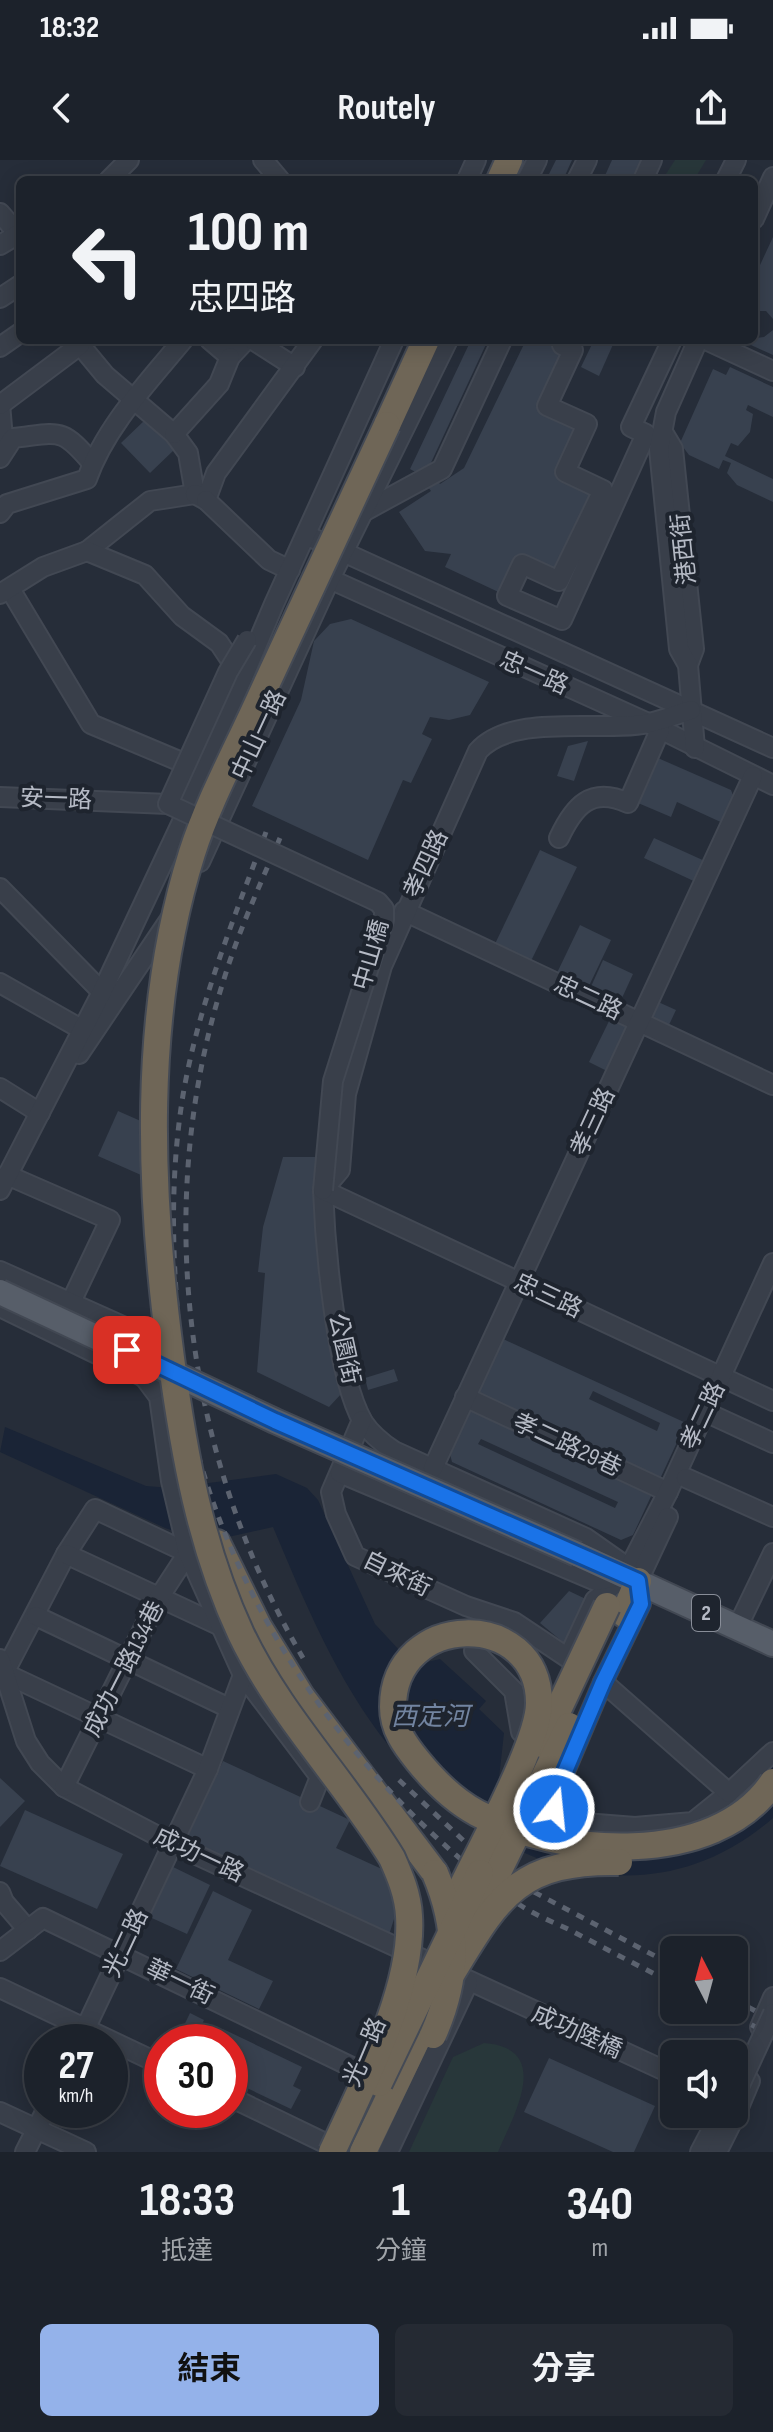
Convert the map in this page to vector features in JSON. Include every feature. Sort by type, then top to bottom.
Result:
[{"type":"highway","points":[[331,2150],[396,2001],[405,1971],[409,1913],[403,1883],[383,1844],[284,1707],[244,1639],[215,1572],[179,1472],[153,1169],[156,1071],[172,933],[193,850],[210,806],[424,344]]},
{"type":"highway","points":[[179,1472],[258,1626],[327,1734],[414,1842],[435,1873],[446,1899],[454,1960],[448,1999],[377,2152]]},
{"type":"highway","points":[[331,2150],[453,1930],[631,1575]]},
{"type":"highway","points":[[464,1986],[615,1610]]},
{"type":"highway","points":[[453,1930],[462,1887],[480,1849],[493,1823],[499,1811],[511,1785],[539,1704],[534,1675],[511,1645],[476,1632],[439,1638],[417,1651],[403,1666],[394,1695],[397,1729],[418,1761],[445,1791],[477,1813],[488,1818],[499,1823],[591,1844],[661,1845],[701,1835],[740,1816],[764,1796],[773,1782]]},
{"type":"highway","points":[[363,2152],[464,1986],[500,1900],[539,1872],[580,1861],[651,1863],[695,1854],[751,1826],[773,1805]]},
{"type":"main road","name":"2","points":[[0,1292],[275,1421],[631,1575],[773,1644]]},
{"type":"street","points":[[113,176],[129,160]]},
{"type":"street","points":[[263,160],[277,176]]},
{"type":"street","points":[[758,210],[773,177]]},
{"type":"street","points":[[0,213],[16,231]]},
{"type":"street","points":[[2,454],[0,404],[77,344]]},
{"type":"street","points":[[79,344],[105,375],[174,434],[188,453],[201,497]]},
{"type":"street","points":[[0,513],[7,504],[42,490],[87,479],[92,463],[134,400],[180,344]]},
{"type":"street","points":[[215,344],[230,357]]},
{"type":"street","points":[[174,434],[219,384],[230,357],[242,344]]},
{"type":"street","points":[[259,344],[295,367]]},
{"type":"street","points":[[201,497],[310,344]]},
{"type":"street","name":"中山一路","points":[[4,1183],[102,992],[392,344]]},
{"type":"street","name":"中山一路","points":[[40,1113],[183,899],[330,579],[446,344]]},
{"type":"street","points":[[363,512],[442,469],[500,344]]},
{"type":"street","points":[[562,344],[573,350],[547,406],[587,424],[565,472],[603,490],[559,581],[522,564],[507,596],[562,620],[646,434],[631,427],[670,344]]},
{"type":"street","name":"港西街","points":[[695,748],[688,665],[694,649],[673,449],[664,434],[666,412],[696,344]]},
{"type":"street","points":[[715,344],[773,371]]},
{"type":"street","points":[[2,454],[13,438],[59,432],[72,439],[92,463]]},
{"type":"street","points":[[201,497],[150,501],[87,551],[43,567],[5,592],[91,724],[203,772]]},
{"type":"street","name":"忠一路","points":[[201,497],[269,560],[330,579],[654,727],[773,785]]},
{"type":"street","name":"忠一路","points":[[306,535],[773,748]]},
{"type":"street","points":[[87,551],[145,575],[182,616],[219,643],[244,680]]},
{"type":"street","points":[[168,804],[228,672],[274,604]]},
{"type":"street","points":[[563,727],[577,708],[575,698],[566,687]]},
{"type":"street","name":"孝四路","points":[[323,1190],[340,1170],[346,1094],[371,999],[404,911],[478,751],[504,734],[563,727],[654,727],[691,710]]},
{"type":"street","points":[[559,838],[571,813],[588,801],[611,795],[628,803],[654,727]]},
{"type":"street","name":"孝三路","points":[[433,1468],[753,776]]},
{"type":"street","name":"安一路","points":[[0,797],[168,804]]},
{"type":"street","name":"中山橋","points":[[168,804],[378,902],[384,909],[384,920],[333,1081],[323,1190]]},
{"type":"street","points":[[0,888],[102,992]]},
{"type":"street","name":"忠二路","points":[[404,911],[773,1085]]},
{"type":"street","points":[[0,983],[81,1029]]},
{"type":"street","points":[[0,1088],[40,1113]]},
{"type":"street","points":[[4,1183],[110,1220],[71,1302]]},
{"type":"street","name":"忠三路","points":[[323,1190],[773,1401]]},
{"type":"street","name":"公園街","points":[[323,1190],[336,1311],[346,1366],[362,1420],[394,1451],[586,1538],[631,1575]]},
{"type":"street","name":"孝二路","points":[[726,1379],[773,1263]]},
{"type":"street","points":[[0,1271],[156,1341],[144,1377]]},
{"type":"street","name":"孝二路","points":[[631,1575],[668,1492],[773,1287]]},
{"type":"street","points":[[0,1307],[144,1377],[159,1397],[179,1472],[188,1553],[225,1628],[243,1675],[320,1777],[310,1802]]},
{"type":"street","points":[[726,1379],[714,1416],[686,1478],[631,1575],[641,1604],[603,1682],[552,1802],[554,1809],[572,1822],[635,1827],[681,1825],[704,1816],[773,1752]]},
{"type":"street","name":"孝二路29巷","points":[[465,1397],[668,1492]]},
{"type":"street","points":[[714,1416],[773,1443]]},
{"type":"street","name":"自來街","points":[[362,1420],[331,1502],[355,1556],[466,1606],[514,1622],[568,1658],[595,1600],[631,1575]]},
{"type":"street","points":[[340,1473],[596,1581],[631,1575]]},
{"type":"street","points":[[686,1478],[773,1517]]},
{"type":"street","points":[[188,1553],[95,1509],[66,1554],[36,1616],[2,1666],[100,1719],[208,1769]]},
{"type":"street","name":"成功一路134巷","points":[[64,1787],[158,1599],[188,1553]]},
{"type":"street","points":[[737,1628],[773,1553]]},
{"type":"street","points":[[66,1554],[225,1628]]},
{"type":"street","points":[[36,1616],[229,1708]]},
{"type":"street","points":[[474,1651],[514,1691],[521,1732]]},
{"type":"street","name":"成功一路","points":[[2,1666],[26,1741],[40,1763],[64,1787],[173,1844],[408,1952],[464,1986],[660,2076]]},
{"type":"street","name":"光二路","points":[[88,2024],[208,1769],[229,1708],[240,1691],[243,1675]]},
{"type":"street","points":[[603,1682],[729,1793]]},
{"type":"street","points":[[0,1892],[4,1902],[36,1924],[0,1951]]},
{"type":"street","name":"華一街","points":[[36,1924],[121,1954],[358,2070]]},
{"type":"street","name":"光一路","points":[[331,2150],[358,2070],[408,1952]]},
{"type":"street","name":"成功一路","points":[[464,1986],[488,1981],[660,2060]]},
{"type":"street","points":[[388,2152],[464,1986]]},
{"type":"street","name":"成功陸橋","points":[[464,1986],[660,2069]]},
{"type":"street","points":[[0,1988],[67,2024]]},
{"type":"street","points":[[748,2052],[773,1997]]},
{"type":"street","points":[[748,2069],[773,2013]]},
{"type":"street","points":[[748,2080],[771,2041]]},
{"type":"street","points":[[248,2106],[331,2150]]},
{"type":"street","points":[[0,2112],[86,2152]]},
{"type":"street","points":[[700,2152],[717,2128]]},
{"type":"street","points":[[707,2152],[720,2128]]},
{"type":"street","points":[[717,2152],[724,2128]]},
{"type":"street","points":[[25,2152],[37,2130]]},
{"type":"shaded area","points":[[675,160],[706,160],[696,176],[665,176]]},
{"type":"shaded area","points":[[484,2043],[505,2048],[518,2057],[523,2070],[519,2103],[498,2152],[409,2152],[453,2057]]},
{"type":"water","name":"西定河","points":[[5,1427],[146,1486],[171,1488],[276,1474],[307,1488],[318,1500],[375,1624],[413,1665],[440,1659],[486,1701],[479,1709],[504,1733],[497,1796],[572,1829],[711,1820],[742,1796],[773,1758],[773,1818],[724,1852],[672,1870],[621,1875],[569,1868],[519,1850],[472,1823],[428,1788],[389,1746],[338,1668],[310,1613],[273,1527],[206,1542],[165,1528],[0,1452]]},
{"type":"building","points":[[556,160],[572,160],[565,176],[548,176]]},
{"type":"building","points":[[612,160],[652,160],[645,176],[605,176]]},
{"type":"building","points":[[773,237],[773,319],[766,311],[758,311],[758,269]]},
{"type":"building","points":[[773,330],[773,355],[749,344],[758,344],[758,338]]},
{"type":"building","points":[[469,344],[486,344],[429,467],[440,484],[464,468],[524,344],[568,344],[573,350],[547,406],[587,424],[565,472],[603,490],[559,581],[522,564],[507,596],[445,567],[451,554],[425,551],[399,512],[431,491],[419,474],[410,469]]},
{"type":"building","points":[[592,344],[613,344],[599,376],[581,367]]},
{"type":"building","points":[[730,367],[773,387],[773,417],[748,405],[746,410],[753,414],[750,432],[738,446],[731,443],[725,456],[773,479],[773,502],[737,485],[727,473],[731,463],[723,460],[719,469],[689,455],[680,443],[713,369],[726,375]]},
{"type":"building","points":[[146,419],[175,449],[150,473],[121,443]]},
{"type":"building","points":[[351,619],[489,682],[470,715],[449,720],[430,717],[422,734],[432,739],[411,783],[403,780],[368,860],[252,806],[301,700],[314,641],[330,624]]},
{"type":"building","points":[[588,741],[574,781],[557,776],[568,746]]},
{"type":"building","points":[[651,755],[731,790],[735,801],[725,824],[677,802],[671,817],[631,800]]},
{"type":"building","points":[[654,838],[707,862],[698,883],[644,858]]},
{"type":"building","points":[[540,850],[577,867],[530,963],[494,946]]},
{"type":"building","points":[[580,925],[611,940],[587,990],[556,975]]},
{"type":"building","points":[[603,960],[633,974],[622,998],[613,1002],[589,991]]},
{"type":"building","points":[[656,1001],[676,1010],[668,1027],[655,1021],[651,1012]]},
{"type":"building","points":[[611,1017],[625,1023],[628,1032],[609,1072],[589,1062]]},
{"type":"building","points":[[118,1111],[143,1122],[141,1175],[98,1156]]},
{"type":"building","points":[[283,1157],[315,1157],[319,1280],[342,1393],[329,1407],[257,1372],[265,1273],[258,1272],[263,1227]]},
{"type":"building","points":[[501,1338],[686,1423],[659,1481],[474,1395]],"holes":[[[593,1391],[660,1423],[657,1431],[589,1399]]]},
{"type":"building","points":[[394,1369],[398,1381],[368,1390],[365,1378]]},
{"type":"building","points":[[469,1407],[653,1492],[633,1535],[621,1540],[452,1462],[449,1450]],"holes":[[[481,1439],[618,1502],[615,1508],[478,1444]]]},
{"type":"building","points":[[569,1591],[592,1602],[570,1648],[540,1623]]},
{"type":"building","points":[[223,1761],[350,1820],[336,1848],[384,1870],[399,1903],[389,1935],[186,1840]]},
{"type":"building","points":[[0,1778],[25,1801],[0,1827]]},
{"type":"building","points":[[25,1810],[123,1854],[97,1909],[0,1866]]},
{"type":"building","points":[[171,1866],[210,1885],[187,1934],[143,1914]]},
{"type":"building","points":[[213,1891],[252,1910],[228,1960],[273,1981],[259,2009],[176,1969]]},
{"type":"building","points":[[190,2013],[204,2020],[202,2024],[185,2024]]},
{"type":"building","points":[[248,2041],[302,2067],[293,2086],[301,2090],[291,2109],[248,2089]]},
{"type":"building","points":[[549,2058],[655,2106],[634,2152],[613,2152],[524,2112]]},
{"type":"railway","points":[[266,832],[218,961],[198,1027],[178,1129],[174,1198],[177,1301],[189,1418],[209,1489],[236,1559],[270,1627],[310,1692],[356,1752],[407,1809],[462,1860],[520,1905],[660,1977]]},
{"type":"railway","points":[[280,838],[230,961],[202,1064],[189,1151],[186,1239],[192,1327],[207,1413],[230,1498],[262,1580],[303,1658]]},
{"type":"railway","points":[[399,1780],[465,1842],[532,1891],[660,1959]]},
{"type":"railway","points":[[748,2007],[773,2021]]},
{"type":"railway","points":[[748,2023],[773,2036]]},
{"type":"route","points":[[127,1350],[275,1421],[638,1581],[641,1604],[603,1682],[552,1802],[554,1809]]}]
